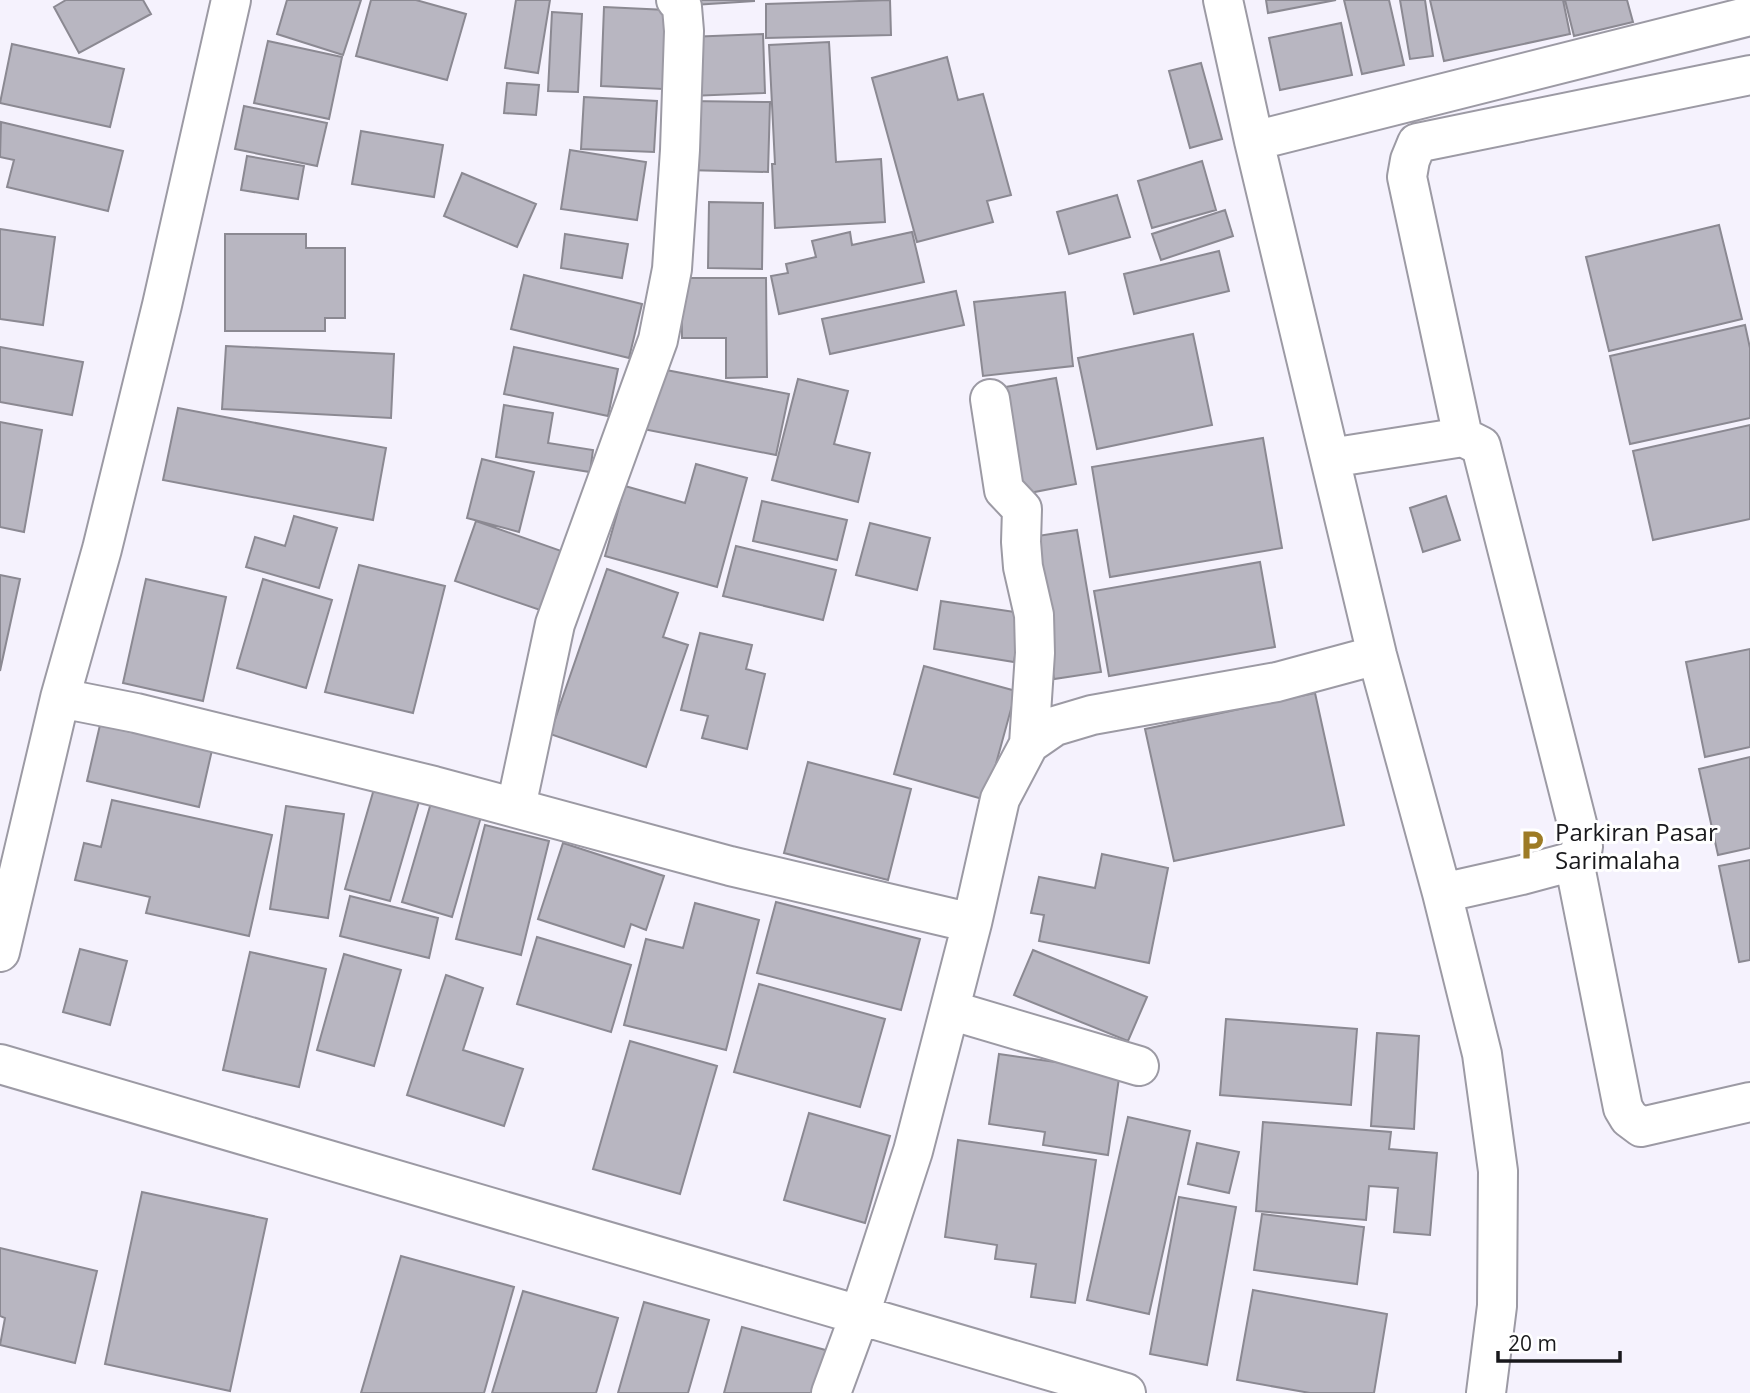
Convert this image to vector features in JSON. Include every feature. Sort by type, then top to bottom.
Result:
[{"type":"street","points":[[0,952],[60,698],[106,536],[231,0]]},
{"type":"street","points":[[516,807],[555,624],[658,340],[672,270],[684,31],[682,7],[676,0]]},
{"type":"street","points":[[1223,0],[1254,142],[1377,655],[1442,892],[1482,1054],[1498,1171],[1497,1306],[1486,1393]]},
{"type":"street","points":[[1254,142],[1750,16]]},
{"type":"street","points":[[1463,437],[1407,177],[1417,143],[1750,75]]},
{"type":"street","points":[[831,1393],[860,1314],[913,1151],[972,923],[1000,799],[1029,744],[1035,653],[1034,615],[1020,542],[1022,509],[1004,490],[990,399]]},
{"type":"street","points":[[1330,458],[1463,437],[1481,446],[1583,848],[1574,861],[1442,892]]},
{"type":"street","points":[[1029,744],[1055,726],[1092,715],[1277,682],[1377,655]]},
{"type":"street","points":[[60,698],[136,713],[516,807],[730,866],[972,923]]},
{"type":"street","points":[[1574,861],[1623,1108],[1629,1118],[1641,1127],[1750,1102]]},
{"type":"street","points":[[950,1010],[1139,1066]]},
{"type":"street","points":[[0,1064],[1126,1393]]},
{"type":"building","points":[[66,0],[143,0],[151,14],[79,53],[54,7]]},
{"type":"building","points":[[287,0],[361,0],[343,55],[277,34]]},
{"type":"building","points":[[371,0],[416,0],[466,14],[447,80],[356,56]]},
{"type":"building","points":[[516,0],[550,0],[538,73],[505,68]]},
{"type":"building","points":[[693,0],[754,0],[754,1],[694,5]]},
{"type":"building","points":[[890,0],[891,35],[766,38],[766,4]]},
{"type":"building","points":[[1266,0],[1336,0],[1268,13]]},
{"type":"building","points":[[1344,0],[1389,0],[1404,65],[1362,74]]},
{"type":"building","points":[[1400,0],[1425,0],[1433,56],[1410,59]]},
{"type":"building","points":[[1430,0],[1563,0],[1570,34],[1444,61]]},
{"type":"building","points":[[1565,0],[1627,0],[1633,22],[1574,36]]},
{"type":"building","points":[[604,7],[667,10],[663,89],[601,86]]},
{"type":"building","points":[[552,12],[582,14],[578,92],[548,91]]},
{"type":"building","points":[[1341,23],[1352,75],[1280,90],[1269,38]]},
{"type":"building","points":[[763,34],[765,93],[690,96],[688,37]]},
{"type":"building","points":[[268,41],[342,57],[329,119],[254,103]]},
{"type":"building","points":[[829,42],[836,162],[881,159],[885,222],[775,228],[769,45]]},
{"type":"building","points":[[12,44],[124,69],[110,127],[0,103]]},
{"type":"building","points":[[947,57],[958,100],[983,94],[1011,195],[987,201],[993,222],[917,242],[872,78]]},
{"type":"building","points":[[1201,63],[1222,139],[1190,148],[1169,71]]},
{"type":"building","points":[[507,83],[539,85],[536,115],[504,113]]},
{"type":"building","points":[[584,97],[657,101],[654,152],[581,149]]},
{"type":"building","points":[[688,101],[770,102],[768,172],[686,170]]},
{"type":"building","points":[[244,106],[327,123],[317,166],[235,149]]},
{"type":"building","points":[[1,122],[123,151],[108,211],[7,187],[14,160],[0,157]]},
{"type":"building","points":[[361,131],[443,145],[434,197],[352,184]]},
{"type":"building","points":[[570,150],[646,162],[637,220],[561,209]]},
{"type":"building","points":[[247,156],[304,166],[298,199],[241,190]]},
{"type":"building","points":[[1202,161],[1216,210],[1152,228],[1138,181]]},
{"type":"building","points":[[462,173],[536,204],[517,247],[444,216]]},
{"type":"building","points":[[1117,195],[1130,237],[1069,254],[1057,212]]},
{"type":"building","points":[[709,202],[763,203],[762,269],[708,268]]},
{"type":"building","points":[[1225,210],[1233,236],[1161,260],[1152,234]]},
{"type":"building","points":[[1719,225],[1742,319],[1609,351],[1586,257]]},
{"type":"building","points":[[0,229],[55,237],[43,325],[0,319]]},
{"type":"building","points":[[850,232],[852,245],[912,232],[924,282],[779,314],[771,276],[788,273],[786,264],[816,257],[812,241]]},
{"type":"building","points":[[225,234],[306,234],[306,248],[345,248],[345,318],[325,318],[325,331],[225,331]]},
{"type":"building","points":[[565,234],[628,244],[622,278],[561,268]]},
{"type":"building","points":[[1219,251],[1229,291],[1134,314],[1124,274]]},
{"type":"building","points":[[524,275],[642,304],[629,358],[511,329]]},
{"type":"building","points":[[681,278],[766,278],[767,377],[726,378],[726,338],[682,338]]},
{"type":"building","points":[[956,291],[964,325],[830,354],[822,319]]},
{"type":"building","points":[[1065,292],[1073,366],[983,376],[974,302]]},
{"type":"building","points":[[1745,325],[1750,348],[1750,418],[1630,444],[1610,356]]},
{"type":"building","points":[[1193,334],[1212,425],[1097,449],[1078,358]]},
{"type":"building","points":[[226,346],[394,354],[391,418],[222,409]]},
{"type":"building","points":[[0,347],[83,362],[72,415],[0,402]]},
{"type":"building","points":[[514,347],[618,369],[608,416],[504,394]]},
{"type":"building","points":[[656,368],[789,394],[776,455],[643,429]]},
{"type":"building","points":[[1056,378],[1076,484],[1014,496],[994,389]]},
{"type":"building","points":[[798,379],[848,391],[834,444],[870,453],[858,502],[772,480]]},
{"type":"building","points":[[504,405],[553,413],[548,443],[593,450],[590,472],[496,457]]},
{"type":"building","points":[[178,408],[386,448],[373,520],[163,480]]},
{"type":"building","points":[[0,422],[42,430],[24,532],[0,527]]},
{"type":"building","points":[[1750,425],[1750,519],[1653,540],[1633,451]]},
{"type":"building","points":[[1263,438],[1282,548],[1110,577],[1092,467]]},
{"type":"building","points":[[482,459],[534,472],[519,532],[467,518]]},
{"type":"building","points":[[696,464],[747,478],[717,587],[605,556],[625,486],[685,503]]},
{"type":"building","points":[[1446,496],[1460,540],[1423,552],[1410,508]]},
{"type":"building","points":[[762,501],[847,520],[837,560],[753,541]]},
{"type":"building","points":[[294,516],[337,528],[319,588],[246,567],[255,537],[285,546]]},
{"type":"building","points":[[476,521],[567,553],[546,612],[455,581]]},
{"type":"building","points":[[870,523],[930,538],[917,590],[856,575]]},
{"type":"building","points":[[1077,530],[1101,672],[1054,679],[1031,537]]},
{"type":"building","points":[[736,546],[836,570],[823,620],[723,596]]},
{"type":"building","points":[[1260,562],[1275,647],[1109,676],[1094,591]]},
{"type":"building","points":[[359,565],[445,586],[413,713],[325,692]]},
{"type":"building","points":[[607,569],[678,593],[663,637],[688,645],[646,767],[550,734]]},
{"type":"building","points":[[0,575],[20,579],[0,671]]},
{"type":"building","points":[[146,579],[226,597],[203,701],[123,683]]},
{"type":"building","points":[[263,579],[332,600],[306,688],[237,668]]},
{"type":"building","points":[[941,601],[1022,613],[1014,662],[934,649]]},
{"type":"building","points":[[700,633],[752,645],[746,669],[765,674],[747,749],[702,738],[708,716],[681,710]]},
{"type":"building","points":[[1750,649],[1750,747],[1705,757],[1686,662]]},
{"type":"building","points":[[924,666],[1016,691],[986,800],[894,774]]},
{"type":"building","points":[[1315,693],[1344,825],[1174,861],[1145,729]]},
{"type":"building","points":[[100,725],[212,750],[199,807],[87,781]]},
{"type":"building","points":[[1750,757],[1750,848],[1718,855],[1699,769]]},
{"type":"building","points":[[808,762],[911,789],[888,880],[784,853]]},
{"type":"building","points":[[376,782],[421,795],[390,901],[345,889]]},
{"type":"building","points":[[433,796],[483,810],[452,917],[402,902]]},
{"type":"building","points":[[112,800],[272,835],[249,936],[146,913],[150,897],[75,880],[84,843],[101,847]]},
{"type":"building","points":[[286,806],[344,814],[328,918],[270,909]]},
{"type":"building","points":[[485,825],[549,841],[521,955],[456,939]]},
{"type":"building","points":[[563,843],[664,876],[646,930],[631,924],[624,947],[538,919]]},
{"type":"building","points":[[1102,854],[1168,868],[1149,963],[1039,941],[1044,915],[1031,913],[1039,877],[1095,888]]},
{"type":"building","points":[[1750,860],[1750,960],[1739,962],[1719,866]]},
{"type":"building","points":[[350,896],[438,918],[429,958],[340,936]]},
{"type":"building","points":[[776,902],[920,939],[901,1010],[757,973]]},
{"type":"building","points":[[695,903],[759,920],[726,1050],[624,1025],[646,939],[683,948]]},
{"type":"building","points":[[537,937],[631,965],[611,1032],[517,1004]]},
{"type":"building","points":[[80,949],[127,961],[110,1025],[63,1012]]},
{"type":"building","points":[[1033,950],[1147,997],[1128,1041],[1014,995]]},
{"type":"building","points":[[250,952],[326,969],[299,1087],[223,1070]]},
{"type":"building","points":[[344,954],[401,970],[374,1066],[317,1050]]},
{"type":"building","points":[[446,975],[483,988],[463,1050],[523,1069],[504,1126],[407,1095]]},
{"type":"building","points":[[759,984],[885,1019],[860,1107],[734,1072]]},
{"type":"building","points":[[1226,1019],[1357,1029],[1351,1105],[1220,1095]]},
{"type":"building","points":[[1377,1033],[1419,1036],[1414,1129],[1371,1126]]},
{"type":"building","points":[[630,1041],[717,1066],[680,1194],[593,1169]]},
{"type":"building","points":[[999,1054],[1120,1071],[1108,1155],[1043,1145],[1045,1132],[989,1124]]},
{"type":"building","points":[[809,1113],[890,1136],[865,1223],[784,1200]]},
{"type":"building","points":[[1128,1117],[1190,1131],[1149,1314],[1087,1300]]},
{"type":"building","points":[[1263,1122],[1391,1132],[1389,1149],[1437,1153],[1430,1235],[1394,1232],[1398,1188],[1369,1186],[1366,1220],[1256,1211]]},
{"type":"building","points":[[958,1140],[1096,1160],[1075,1303],[1031,1297],[1036,1264],[995,1259],[997,1245],[945,1237]]},
{"type":"building","points":[[1197,1143],[1239,1152],[1229,1193],[1188,1184]]},
{"type":"building","points":[[142,1192],[267,1219],[230,1391],[105,1364]]},
{"type":"building","points":[[1179,1197],[1236,1207],[1207,1365],[1150,1354]]},
{"type":"building","points":[[1262,1214],[1364,1227],[1357,1284],[1254,1270]]},
{"type":"building","points":[[0,1248],[97,1271],[75,1363],[0,1345],[5,1318],[0,1316]]},
{"type":"building","points":[[401,1256],[514,1287],[484,1393],[361,1393]]},
{"type":"building","points":[[1253,1290],[1387,1314],[1374,1393],[1310,1393],[1237,1380]]},
{"type":"building","points":[[523,1291],[618,1318],[596,1393],[492,1393]]},
{"type":"building","points":[[644,1302],[709,1320],[688,1393],[618,1393]]},
{"type":"building","points":[[742,1327],[829,1351],[816,1393],[724,1393]]},
{"type":"place","name":"Parkiran Pasar Sarimalaha","points":[[1532,845]]}]
